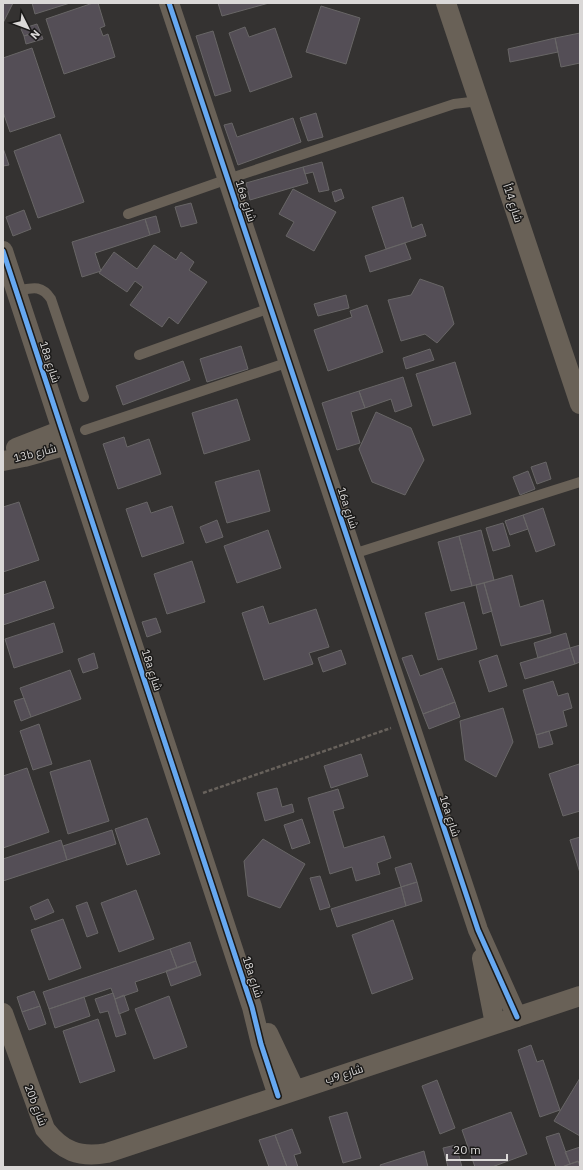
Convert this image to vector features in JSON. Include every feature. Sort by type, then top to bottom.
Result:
[{"type":"street","name":"16a شارع","points":[[169,3],[478,930],[516,1017]]},
{"type":"street","name":"شارع 14أ","points":[[446,3],[580,404]]},
{"type":"street","name":"18a شارع","points":[[3,251],[252,1007],[272,1040],[287,1093]]},
{"type":"street","name":"13b شارع","points":[[3,454],[64,437]]},
{"type":"street","name":"13b شارع","points":[[3,461],[24,457],[64,437]]},
{"type":"street","name":"16a شارع","points":[[478,930],[495,1024]]},
{"type":"street","name":"شارع 9ب","points":[[107,1153],[580,996]]},
{"type":"street","name":"20b شارع","points":[[3,1013],[45,1129],[61,1146],[72,1152],[83,1155],[107,1153]]},
{"type":"lane","points":[[128,214],[454,104],[479,101]]},
{"type":"lane","points":[[16,291],[37,288],[43,290],[51,299],[84,397]]},
{"type":"lane","points":[[140,355],[270,308]]},
{"type":"lane","points":[[85,430],[289,362]]},
{"type":"lane","points":[[353,554],[580,482]]},
{"type":"path","points":[[184,799],[409,722]]},
{"type":"building","points":[[3,3],[13,3],[3,23]]},
{"type":"building","points":[[32,3],[70,3],[35,14]]},
{"type":"building","points":[[93,3],[98,3],[105,26],[100,28],[103,36],[108,34],[115,57],[64,74],[46,19]]},
{"type":"building","points":[[218,3],[269,3],[222,16]]},
{"type":"building","points":[[321,6],[360,18],[346,64],[306,52]]},
{"type":"building","points":[[37,24],[40,31],[24,36],[21,29]]},
{"type":"building","points":[[245,27],[249,37],[275,28],[292,77],[250,92],[229,33]]},
{"type":"building","points":[[40,31],[43,39],[26,44],[24,36]]},
{"type":"building","points":[[213,31],[231,91],[215,96],[196,36]]},
{"type":"building","points":[[580,33],[580,63],[561,67],[555,38]]},
{"type":"building","points":[[555,38],[558,52],[510,62],[508,49]]},
{"type":"building","points":[[32,48],[55,117],[10,132],[3,112],[3,58]]},
{"type":"building","points":[[316,113],[323,137],[308,141],[300,118]]},
{"type":"building","points":[[293,118],[301,142],[238,165],[224,125],[232,123],[237,137]]},
{"type":"building","points":[[60,134],[84,202],[38,218],[14,151]]},
{"type":"building","points":[[3,148],[9,165],[3,166]]},
{"type":"building","points":[[322,162],[329,190],[319,192],[313,172],[305,174],[303,167]]},
{"type":"building","points":[[303,167],[308,183],[250,200],[246,183]]},
{"type":"building","points":[[293,189],[336,212],[314,251],[286,236],[294,222],[279,214]]},
{"type":"building","points":[[341,189],[344,198],[335,202],[332,192]]},
{"type":"building","points":[[403,197],[412,228],[422,224],[426,236],[386,249],[372,207]]},
{"type":"building","points":[[191,203],[197,223],[181,227],[175,207]]},
{"type":"building","points":[[24,210],[31,229],[13,236],[6,217]]},
{"type":"building","points":[[156,216],[160,232],[150,235],[145,219]]},
{"type":"building","points":[[145,219],[150,235],[95,253],[101,271],[82,277],[72,242]]},
{"type":"building","points":[[405,243],[411,259],[370,272],[365,256]]},
{"type":"building","points":[[154,245],[176,260],[181,252],[194,262],[189,270],[207,282],[178,324],[169,317],[162,327],[130,305],[143,287],[135,281],[127,292],[99,273],[114,252],[137,269]]},
{"type":"building","points":[[420,279],[443,287],[454,324],[437,343],[425,334],[401,341],[388,300],[411,295]]},
{"type":"building","points":[[346,295],[349,308],[318,316],[314,304]]},
{"type":"building","points":[[367,305],[383,352],[328,371],[314,330],[352,317],[350,311]]},
{"type":"building","points":[[241,346],[248,369],[207,382],[200,359]]},
{"type":"building","points":[[430,349],[434,360],[406,369],[403,358]]},
{"type":"building","points":[[183,361],[190,380],[123,405],[116,386]]},
{"type":"building","points":[[455,362],[471,414],[433,426],[416,374]]},
{"type":"building","points":[[403,377],[412,406],[395,412],[391,399],[365,408],[359,391]]},
{"type":"building","points":[[359,391],[365,408],[351,412],[360,443],[337,450],[322,403]]},
{"type":"building","points":[[237,399],[250,440],[204,454],[192,413]]},
{"type":"building","points":[[376,412],[411,428],[424,460],[405,495],[372,482],[359,449]]},
{"type":"building","points":[[124,437],[127,447],[149,439],[161,474],[118,489],[103,444]]},
{"type":"building","points":[[546,462],[551,479],[537,484],[531,467]]},
{"type":"building","points":[[259,470],[270,511],[227,523],[215,482]]},
{"type":"building","points":[[528,471],[535,489],[520,495],[513,477]]},
{"type":"building","points":[[19,502],[39,560],[3,572],[3,507]]},
{"type":"building","points":[[147,502],[151,513],[172,506],[184,543],[142,557],[126,509]]},
{"type":"building","points":[[543,508],[555,545],[536,552],[523,515]]},
{"type":"building","points":[[523,515],[528,529],[510,535],[505,521]]},
{"type":"building","points":[[217,520],[223,537],[206,543],[200,527]]},
{"type":"building","points":[[503,523],[510,546],[493,551],[486,528]]},
{"type":"building","points":[[268,530],[281,568],[237,583],[224,546]]},
{"type":"building","points":[[481,530],[494,580],[472,586],[459,536]]},
{"type":"building","points":[[459,536],[472,586],[451,591],[438,542]]},
{"type":"building","points":[[192,561],[205,602],[167,614],[154,574]]},
{"type":"building","points":[[512,575],[520,607],[543,600],[551,633],[501,646],[484,583]]},
{"type":"building","points":[[45,581],[54,608],[3,625],[3,595]]},
{"type":"building","points":[[484,583],[492,611],[483,614],[476,585]]},
{"type":"building","points":[[464,602],[477,649],[438,660],[425,613]]},
{"type":"building","points":[[263,606],[269,624],[316,609],[329,647],[309,653],[313,664],[264,680],[242,613]]},
{"type":"building","points":[[156,618],[161,632],[147,637],[142,622]]},
{"type":"building","points":[[54,623],[63,652],[14,668],[5,639]]},
{"type":"building","points":[[566,633],[570,648],[538,658],[534,643]]},
{"type":"building","points":[[580,645],[580,662],[575,664],[570,648]]},
{"type":"building","points":[[570,648],[575,664],[525,679],[520,663]]},
{"type":"building","points":[[341,650],[346,664],[323,672],[318,658]]},
{"type":"building","points":[[94,653],[98,668],[83,673],[78,659]]},
{"type":"building","points":[[412,655],[420,676],[442,668],[455,702],[423,714],[402,658]]},
{"type":"building","points":[[497,655],[507,686],[489,692],[479,661]]},
{"type":"building","points":[[70,670],[81,699],[31,717],[20,688]]},
{"type":"building","points":[[553,681],[558,696],[568,693],[572,708],[563,711],[567,726],[536,735],[523,690]]},
{"type":"building","points":[[24,698],[31,717],[21,721],[14,701]]},
{"type":"building","points":[[455,702],[460,717],[429,729],[423,714]]},
{"type":"building","points":[[503,708],[513,742],[496,777],[465,760],[460,721]]},
{"type":"building","points":[[39,724],[52,764],[33,770],[20,731]]},
{"type":"building","points":[[549,731],[553,744],[539,748],[536,735]]},
{"type":"building","points":[[361,754],[368,776],[331,788],[324,766]]},
{"type":"building","points":[[90,760],[109,821],[68,834],[50,772]]},
{"type":"building","points":[[579,764],[580,811],[563,816],[549,774]]},
{"type":"building","points":[[27,768],[49,832],[3,848],[3,776]]},
{"type":"building","points":[[277,788],[282,807],[292,804],[294,812],[265,821],[257,793]]},
{"type":"building","points":[[338,789],[344,808],[333,811],[344,848],[384,836],[391,858],[377,863],[380,874],[356,881],[352,867],[330,874],[308,798]]},
{"type":"building","points":[[147,818],[160,854],[127,865],[115,829]]},
{"type":"building","points":[[302,819],[310,843],[292,849],[284,825]]},
{"type":"building","points":[[112,830],[116,844],[67,860],[63,846]]},
{"type":"building","points":[[580,837],[580,873],[570,840]]},
{"type":"building","points":[[263,839],[305,864],[280,908],[248,896],[244,861]]},
{"type":"building","points":[[61,840],[67,860],[3,881],[3,859]]},
{"type":"building","points":[[411,863],[417,882],[401,887],[395,868]]},
{"type":"building","points":[[320,876],[330,907],[320,910],[310,878]]},
{"type":"building","points":[[417,882],[422,901],[406,906],[401,887]]},
{"type":"building","points":[[401,887],[406,906],[337,927],[331,909]]},
{"type":"building","points":[[136,890],[154,939],[119,952],[101,903]]},
{"type":"building","points":[[48,899],[54,912],[35,920],[30,907]]},
{"type":"building","points":[[87,902],[98,933],[87,937],[76,906]]},
{"type":"building","points":[[63,919],[81,968],[49,980],[31,930]]},
{"type":"building","points":[[393,920],[413,979],[372,994],[352,935]]},
{"type":"building","points":[[190,942],[196,961],[177,968],[170,949]]},
{"type":"building","points":[[170,949],[177,968],[135,982],[138,991],[115,999],[111,988],[49,1009],[43,992]]},
{"type":"building","points":[[196,961],[201,975],[171,986],[166,971]]},
{"type":"building","points":[[34,991],[40,1006],[22,1012],[17,997]]},
{"type":"building","points":[[113,993],[126,1034],[116,1037],[108,1011],[100,1013],[95,999]]},
{"type":"building","points":[[124,995],[129,1010],[119,1014],[115,999]]},
{"type":"building","points":[[169,996],[187,1047],[154,1059],[135,1009]]},
{"type":"building","points":[[84,997],[90,1016],[55,1028],[49,1009]]},
{"type":"building","points":[[40,1006],[46,1024],[29,1030],[22,1012]]},
{"type":"building","points":[[98,1019],[115,1071],[80,1083],[63,1031]]},
{"type":"building","points":[[531,1045],[537,1062],[543,1060],[560,1110],[540,1117],[518,1050]]},
{"type":"building","points":[[580,1078],[580,1136],[554,1121]]},
{"type":"building","points":[[437,1080],[455,1128],[440,1134],[422,1086]]},
{"type":"building","points":[[347,1112],[361,1158],[343,1163],[329,1117]]},
{"type":"building","points":[[511,1112],[527,1154],[492,1167],[475,1167],[462,1130]]},
{"type":"building","points":[[292,1129],[301,1153],[294,1155],[298,1167],[287,1167],[275,1135]]},
{"type":"building","points":[[559,1133],[570,1164],[562,1167],[556,1167],[546,1137]]},
{"type":"building","points":[[275,1135],[287,1167],[269,1167],[259,1140]]},
{"type":"building","points":[[456,1145],[462,1167],[448,1167],[443,1148]]},
{"type":"building","points":[[580,1147],[580,1161],[570,1164],[565,1152]]},
{"type":"building","points":[[424,1151],[428,1167],[381,1167],[380,1165]]},
{"type":"building","points":[[578,1161],[580,1167],[562,1167]]},
{"type":"cycle path","points":[[169,3],[478,930],[517,1017]]},
{"type":"cycle path","points":[[3,251],[252,1007],[261,1044],[278,1096]]}]
